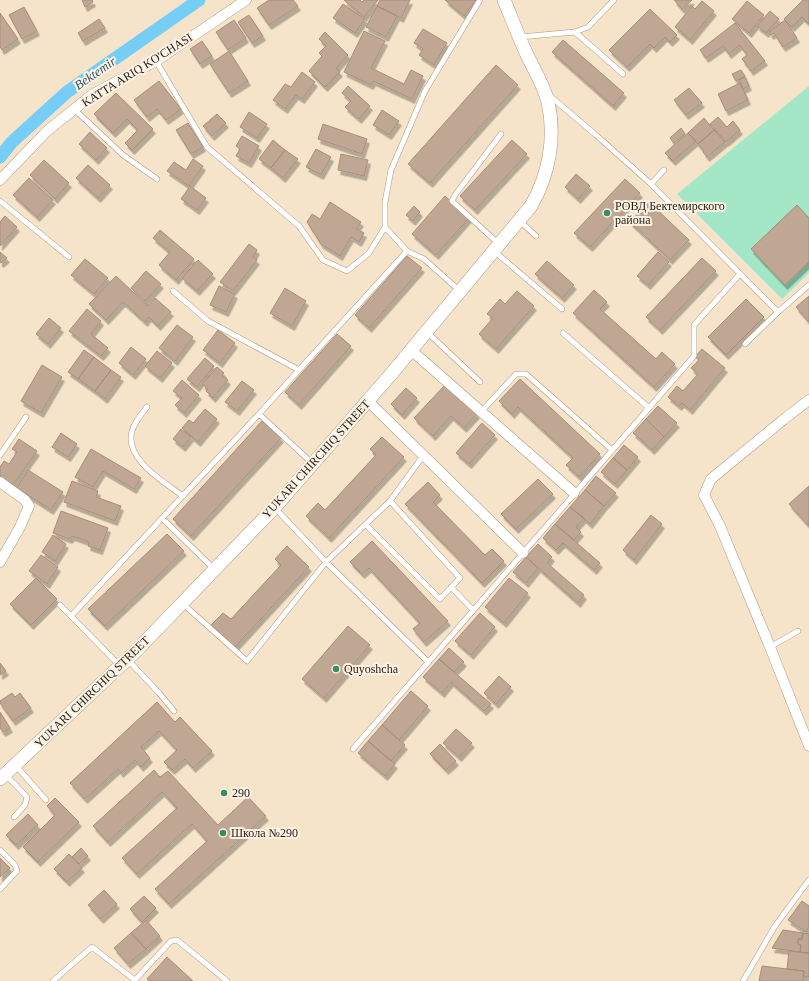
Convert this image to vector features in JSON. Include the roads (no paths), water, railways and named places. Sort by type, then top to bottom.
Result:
[{"type":"street","name":"KATTA ARIQ KO'CHASI","points":[[0,180],[47,132],[94,94],[156,61],[246,0]]},
{"type":"street","name":"YUKARI CHIRCHIQ STREET","points":[[2,777],[123,663],[274,507],[368,401],[461,292],[531,206],[538,194],[548,163],[550,122],[548,102],[504,0]]},
{"type":"street","points":[[411,350],[574,493]]},
{"type":"street","points":[[809,400],[711,479],[704,495],[720,526],[809,746]]},
{"type":"street","points":[[368,401],[523,553]]},
{"type":"street","points":[[0,482],[25,500],[29,508],[0,562]]},
{"type":"lane","points":[[156,61],[207,147],[299,226],[323,260],[346,271],[369,253],[385,227],[385,202],[394,162],[425,91],[480,0]]},
{"type":"lane","points":[[519,37],[575,32],[588,27],[614,0]]},
{"type":"lane","points":[[575,32],[623,74]]},
{"type":"lane","name":"YUKARI CHIRCHIQ STREET","points":[[544,92],[596,135],[651,184],[778,312]]},
{"type":"lane","points":[[74,110],[123,155],[157,179]]},
{"type":"lane","points":[[501,134],[452,201],[497,248],[562,309]]},
{"type":"lane","points":[[651,184],[664,170]]},
{"type":"lane","points":[[0,201],[69,257]]},
{"type":"lane","points":[[520,221],[536,236]]},
{"type":"lane","points":[[385,227],[407,251],[424,259],[461,292]]},
{"type":"lane","points":[[71,616],[259,414],[407,251]]},
{"type":"lane","points":[[353,749],[694,356],[694,325],[740,274]]},
{"type":"lane","points":[[745,344],[809,285]]},
{"type":"lane","points":[[173,291],[208,321],[299,370]]},
{"type":"lane","points":[[427,331],[480,382]]},
{"type":"lane","points":[[563,333],[649,408]]},
{"type":"lane","points":[[481,412],[516,374],[526,374],[612,450]]},
{"type":"lane","points":[[146,407],[136,422],[132,432],[131,445],[144,467],[182,496]]},
{"type":"lane","points":[[259,414],[313,463]]},
{"type":"lane","points":[[0,455],[26,417]]},
{"type":"lane","points":[[182,603],[247,661],[326,562],[390,501],[423,456]]},
{"type":"lane","points":[[366,525],[440,599],[460,578],[390,501]]},
{"type":"lane","points":[[274,507],[326,562],[428,662]]},
{"type":"lane","points":[[162,518],[215,569]]},
{"type":"lane","points":[[451,587],[473,610]]},
{"type":"lane","points":[[60,605],[123,663],[159,693],[174,711]]},
{"type":"lane","points":[[770,647],[798,631]]},
{"type":"lane","points":[[15,765],[46,800]]},
{"type":"lane","points":[[2,777],[27,797],[25,805],[14,817]]},
{"type":"lane","points":[[0,850],[15,865],[17,871],[0,889]]},
{"type":"lane","points":[[743,981],[775,926],[809,880]]},
{"type":"lane","points":[[53,981],[92,947],[136,981],[171,942],[177,940],[227,981]]},
{"type":"waterway","name":"Bektemir","points":[[0,157],[12,142],[67,92],[199,0]]},
{"type":"place","name":"РОВД Бектемирского района","points":[[607,213]]},
{"type":"place","name":"Quyoshcha","points":[[336,669]]},
{"type":"place","name":"290","points":[[224,793]]},
{"type":"place","name":"Школа №290","points":[[223,833]]}]
